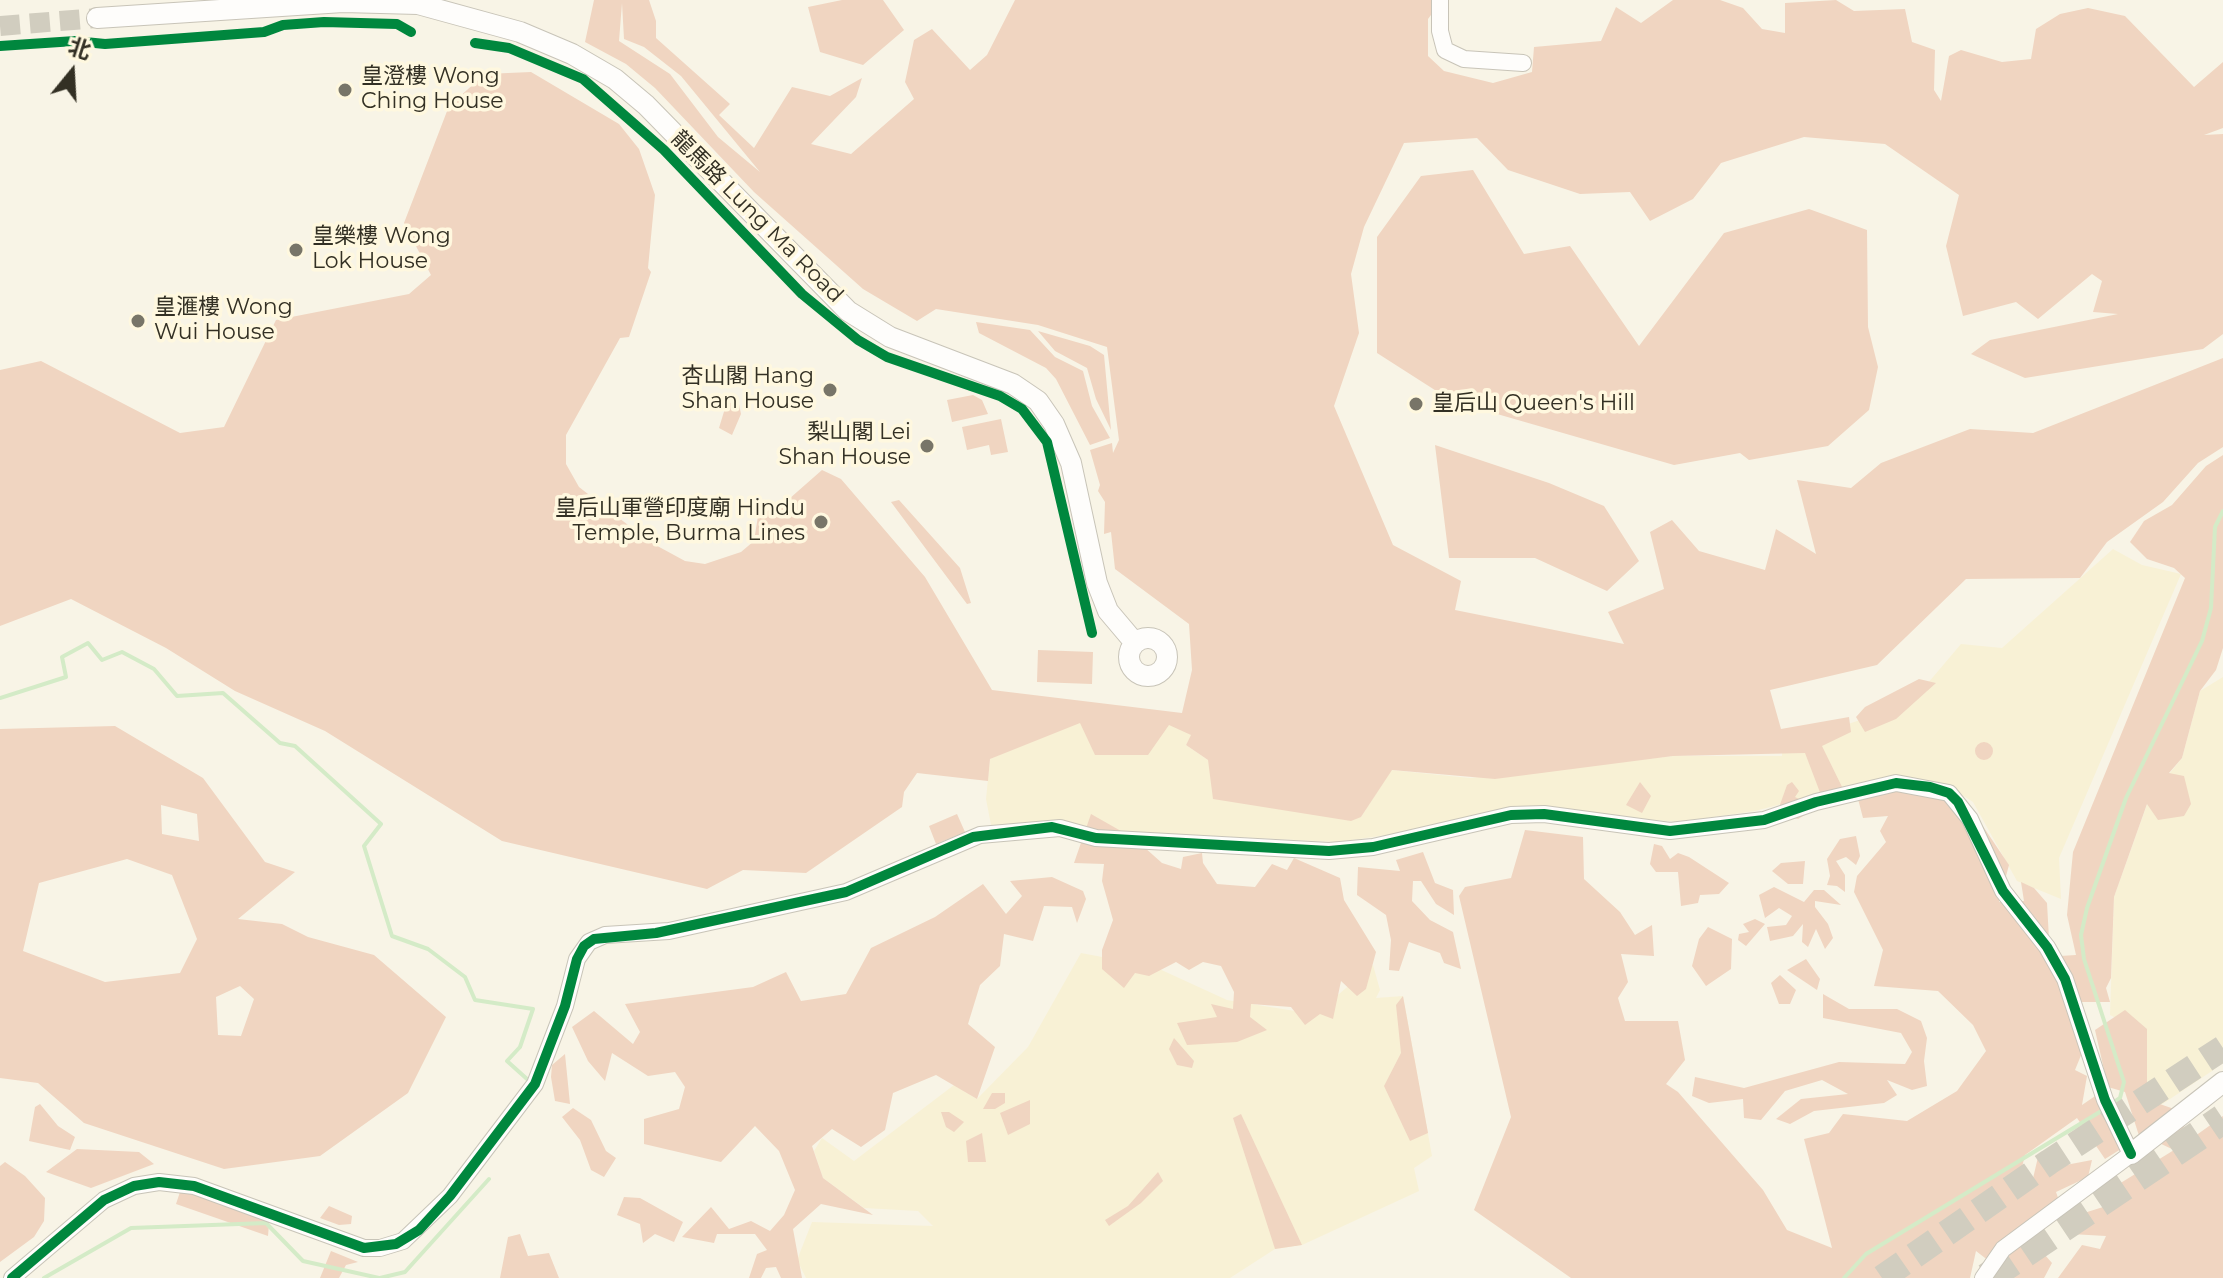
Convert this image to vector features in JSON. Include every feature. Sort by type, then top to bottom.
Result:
[{"type":"street","points":[[1440,0],[1440,31],[1445,50],[1464,59],[1523,63]]},
{"type":"street","name":"龍馬路 Lung Ma Road","points":[[97,18],[251,3],[392,1],[418,4],[520,32],[572,54],[615,79],[646,105],[848,311],[890,337],[1013,384],[1038,401],[1054,424],[1071,463],[1097,583],[1108,611],[1135,643]]},
{"type":"street","points":[[12,1278],[104,1200],[134,1186],[159,1182],[194,1186],[364,1248],[396,1244],[419,1230],[450,1196],[535,1084],[565,1006],[580,951],[594,939],[669,931],[846,892],[973,837],[1044,828],[1060,828],[1096,838],[1329,851],[1373,847],[1511,815],[1544,814],[1670,831],[1764,820],[1816,802],[1896,783],[1930,787],[1949,793],[1964,811],[2003,891],[2047,947],[2065,979],[2107,1105],[2131,1154]]},
{"type":"street","points":[[1983,1278],[2003,1249],[2223,1082]]},
{"type":"shaded area","points":[[594,0],[649,0],[656,21],[656,38],[730,104],[719,115],[754,148],[792,87],[830,96],[862,78],[856,97],[811,144],[851,154],[914,99],[905,82],[914,40],[932,29],[970,70],[987,55],[1015,0],[1442,0],[1428,19],[1428,56],[1444,71],[1493,83],[1532,72],[1534,47],[1601,41],[1616,7],[1641,23],[1673,0],[1720,0],[1743,8],[1762,29],[1785,33],[1785,3],[1836,0],[1854,11],[1905,9],[1912,42],[1935,50],[1934,90],[1941,101],[1949,56],[1961,50],[2002,62],[2031,59],[2036,29],[2060,14],[2088,8],[2125,16],[2194,87],[2223,62],[2223,128],[2204,135],[2223,134],[2223,334],[2203,349],[2025,378],[1971,354],[1990,340],[2118,314],[2093,312],[2102,281],[2092,274],[2038,319],[2016,302],[1963,316],[1946,246],[1959,195],[1885,144],[1804,137],[1721,163],[1693,199],[1650,221],[1630,192],[1580,194],[1508,170],[1477,138],[1404,143],[1364,227],[1351,274],[1359,333],[1334,406],[1393,545],[1461,581],[1455,610],[1624,644],[1608,612],[1664,589],[1650,532],[1672,520],[1699,551],[1765,570],[1776,529],[1816,554],[1797,480],[1851,488],[1881,463],[1970,429],[2033,433],[2223,358],[2223,447],[2198,463],[2163,502],[2107,542],[2080,578],[1966,579],[1877,665],[1770,690],[1781,729],[1849,717],[1851,732],[1822,746],[1845,793],[1821,795],[1805,753],[1673,756],[1495,779],[1392,770],[1361,817],[1351,821],[1213,799],[1208,760],[1186,745],[1191,735],[1169,725],[1148,755],[1095,755],[1080,723],[990,759],[988,781],[917,773],[904,792],[902,807],[806,873],[743,870],[707,889],[502,841],[325,731],[235,691],[166,648],[71,599],[0,626],[0,370],[41,361],[180,433],[224,427],[276,320],[409,294],[431,275],[404,223],[449,106],[485,74],[531,72],[619,124],[639,149],[655,195],[648,268],[651,272],[629,337],[620,338],[566,435],[566,464],[579,487],[650,542],[685,561],[705,564],[741,552],[754,541],[758,516],[789,499],[822,470],[841,479],[925,577],[992,690],[1182,713],[1192,670],[1189,624],[1115,569],[1111,532],[1104,534],[1105,502],[1098,491],[1100,485],[1090,450],[1112,443],[1113,453],[1119,440],[1107,347],[1038,325],[936,309],[917,321],[863,289],[754,192],[655,88],[626,64],[585,42]],"holes":[[[622,3],[624,39],[644,47],[681,76],[760,172],[718,137],[670,74],[619,41]]]},
{"type":"shaded area","points":[[842,0],[883,0],[904,30],[863,65],[820,52],[808,7]]},
{"type":"shaded area","points":[[1473,170],[1524,254],[1570,246],[1639,346],[1724,233],[1809,209],[1867,230],[1868,327],[1878,367],[1869,410],[1828,446],[1749,460],[1740,453],[1674,465],[1452,401],[1377,353],[1377,237],[1421,176]]},
{"type":"shaded area","points":[[976,322],[1030,330],[1055,357],[1083,371],[1092,406],[1110,438],[1090,445],[1056,379],[1046,368],[979,333]]},
{"type":"shaded area","points":[[1038,331],[1090,346],[1104,355],[1111,430],[1096,399],[1087,368],[1055,351]]},
{"type":"shaded area","points":[[973,395],[982,400],[988,414],[952,422],[947,400]]},
{"type":"shaded area","points":[[738,399],[741,414],[732,435],[719,428],[726,405]]},
{"type":"shaded area","points":[[1001,419],[1008,452],[991,455],[989,445],[967,450],[962,427]]},
{"type":"shaded area","points":[[1435,445],[1549,483],[1604,506],[1639,561],[1607,591],[1535,558],[1449,558]]},
{"type":"shaded area","points":[[2223,455],[2223,648],[2216,670],[2200,691],[2182,758],[2169,773],[2184,776],[2191,804],[2184,816],[2158,820],[2147,804],[2114,897],[2111,978],[2106,988],[2110,1002],[2080,1002],[2086,1043],[2075,1070],[2087,1076],[2082,1105],[2101,1092],[2121,1149],[2105,1159],[2077,1118],[2025,1155],[2021,1171],[2031,1187],[2038,1157],[2050,1168],[2092,1160],[2088,1177],[2056,1192],[2064,1215],[2030,1238],[2052,1263],[2044,1278],[2011,1278],[1976,1251],[1970,1278],[1571,1278],[1474,1210],[1511,1117],[1459,896],[1465,887],[1511,878],[1525,830],[1583,837],[1584,879],[1620,912],[1635,935],[1652,925],[1654,956],[1621,954],[1628,982],[1618,998],[1625,1021],[1678,1021],[1685,1060],[1666,1084],[1678,1092],[1763,1190],[1787,1230],[1832,1248],[1804,1139],[1829,1133],[1843,1114],[1907,1121],[1957,1091],[1986,1051],[1973,1025],[1938,991],[1874,986],[1883,950],[1854,892],[1857,876],[1886,842],[1880,831],[1888,816],[1863,818],[1858,799],[1889,778],[1945,784],[1968,804],[2009,865],[1999,902],[2024,901],[2021,882],[2034,888],[2047,903],[2049,939],[2060,956],[2076,955],[2067,915],[2073,852],[2185,578],[2174,568],[2147,559],[2130,542],[2144,521],[2172,505],[2206,466]]},
{"type":"shaded area","points":[[899,500],[960,568],[971,603],[967,604],[891,502]]},
{"type":"shaded area","points":[[2113,549],[2142,565],[2181,574],[2059,858],[2061,899],[2017,881],[1973,802],[1945,784],[1884,777],[1755,811],[1679,822],[1506,808],[1430,829],[1337,842],[991,825],[986,799],[990,759],[1032,739],[1081,722],[1169,724],[1192,735],[1186,745],[1208,760],[1361,817],[1391,770],[1470,778],[1673,756],[1782,756],[1782,746],[1911,703],[1961,644],[2002,648]]},
{"type":"shaded area","points":[[1038,650],[1093,652],[1092,684],[1037,682]]},
{"type":"shaded area","points":[[2223,677],[2223,1058],[2215,1069],[2137,1121],[2135,1028],[2110,1015],[2114,897],[2149,799],[2182,758],[2200,691]]},
{"type":"shaded area","points":[[1919,679],[1936,683],[1896,719],[1865,732],[1856,717],[1865,707]]},
{"type":"shaded area","points":[[115,726],[203,778],[265,862],[295,872],[238,919],[282,924],[308,937],[374,955],[446,1017],[408,1093],[320,1156],[224,1169],[84,1123],[38,1083],[0,1078],[0,729]],"holes":[[[161,805],[197,814],[199,841],[162,834]],[[127,859],[172,875],[197,939],[180,973],[105,982],[23,951],[39,883]],[[240,986],[254,999],[241,1036],[218,1035],[216,997]]]},
{"type":"shaded area","points":[[1984,742],[1993,751],[1984,760],[1975,751]]},
{"type":"shaded area","points":[[1640,782],[1651,796],[1642,813],[1626,805]]},
{"type":"shaded area","points":[[1792,782],[1799,791],[1795,797],[1817,808],[1798,819],[1777,813],[1787,785]]},
{"type":"shaded area","points":[[957,814],[965,832],[936,844],[929,826]]},
{"type":"shaded area","points":[[1091,814],[1135,839],[1162,863],[1181,869],[1183,857],[1202,853],[1203,863],[1217,884],[1255,887],[1272,864],[1287,870],[1294,858],[1340,878],[1344,900],[1376,952],[1366,989],[1357,996],[1341,981],[1333,1019],[1320,1014],[1305,1025],[1291,1007],[1251,1004],[1250,1017],[1267,1030],[1237,1042],[1187,1045],[1177,1023],[1217,1017],[1211,1004],[1233,1009],[1234,992],[1221,966],[1203,962],[1189,970],[1176,962],[1149,976],[1135,973],[1124,988],[1102,969],[1102,950],[1113,920],[1102,881],[1104,864],[1074,863]]},
{"type":"shaded area","points":[[1856,836],[1860,856],[1856,865],[1846,857],[1836,861],[1845,875],[1845,892],[1837,886],[1827,885],[1830,876],[1827,859],[1840,839]]},
{"type":"shaded area","points":[[1654,844],[1662,846],[1670,859],[1678,853],[1689,857],[1729,883],[1719,894],[1700,895],[1698,903],[1681,906],[1678,872],[1656,872],[1650,864]]},
{"type":"shaded area","points":[[1423,852],[1435,883],[1453,890],[1454,915],[1436,904],[1421,881],[1413,881],[1412,901],[1430,920],[1453,932],[1461,969],[1444,963],[1440,953],[1409,942],[1399,971],[1389,970],[1391,940],[1386,915],[1357,895],[1358,867],[1400,871],[1396,860]]},
{"type":"shaded area","points":[[1805,861],[1803,884],[1788,884],[1772,871],[1781,863]]},
{"type":"shaded area","points":[[1052,877],[1083,891],[1086,899],[1077,923],[1072,907],[1044,906],[1033,941],[1004,934],[1000,966],[980,985],[968,1024],[995,1047],[977,1099],[936,1075],[893,1093],[885,1130],[861,1147],[832,1129],[812,1146],[823,1178],[873,1215],[821,1204],[793,1229],[802,1278],[781,1278],[776,1267],[766,1268],[761,1278],[749,1278],[757,1254],[767,1250],[755,1234],[717,1234],[714,1243],[682,1237],[711,1207],[729,1229],[751,1221],[770,1231],[784,1215],[795,1190],[779,1151],[755,1126],[721,1162],[644,1144],[644,1119],[679,1109],[685,1087],[675,1072],[648,1076],[612,1053],[605,1081],[588,1061],[572,1027],[594,1011],[633,1044],[640,1032],[625,1004],[753,987],[786,972],[801,1001],[846,994],[871,948],[935,917],[983,884],[1006,914],[1022,896],[1010,881]]},
{"type":"shaded area","points":[[1774,887],[1804,902],[1814,890],[1824,890],[1841,905],[1815,901],[1815,907],[1828,924],[1833,938],[1825,949],[1816,929],[1808,947],[1802,942],[1803,924],[1793,936],[1770,941],[1767,927],[1786,925],[1792,916],[1779,908],[1765,918],[1759,895]]},
{"type":"shaded area","points":[[1755,919],[1765,924],[1746,946],[1738,940],[1739,934],[1749,932],[1743,924]]},
{"type":"shaded area","points":[[1708,927],[1732,939],[1731,969],[1706,986],[1692,966],[1699,939]]},
{"type":"shaded area","points":[[1081,953],[1155,967],[1227,1000],[1301,1012],[1339,994],[1373,965],[1380,990],[1376,998],[1403,996],[1432,1156],[1414,1168],[1419,1191],[1302,1245],[1275,1249],[1230,1278],[806,1278],[797,1260],[812,1222],[933,1226],[918,1211],[864,1208],[823,1178],[814,1151],[822,1138],[854,1161],[954,1085],[977,1099],[1028,1047]]},
{"type":"shaded area","points":[[1806,959],[1820,979],[1817,990],[1787,970]]},
{"type":"shaded area","points":[[1780,975],[1796,990],[1790,1004],[1779,1004],[1771,983]]},
{"type":"shaded area","points":[[1823,994],[1849,1009],[1897,1009],[1921,1021],[1927,1038],[1924,1061],[1927,1086],[1912,1090],[1887,1080],[1897,1095],[1884,1103],[1814,1111],[1790,1124],[1776,1119],[1801,1099],[1848,1094],[1822,1080],[1785,1091],[1761,1120],[1744,1118],[1743,1099],[1709,1103],[1692,1096],[1695,1077],[1744,1088],[1839,1062],[1905,1064],[1912,1052],[1901,1033],[1823,1018]]},
{"type":"shaded area","points":[[1403,996],[1428,1133],[1410,1141],[1384,1086],[1401,1053],[1396,1005]]},
{"type":"shaded area","points":[[2125,1010],[2147,1029],[2147,1110],[2154,1102],[2177,1110],[2223,1093],[2208,1108],[2187,1120],[2181,1134],[2184,1144],[2223,1116],[2223,1278],[2058,1278],[2082,1245],[2100,1249],[2106,1236],[2071,1234],[2084,1213],[2119,1202],[2119,1184],[2174,1150],[2157,1142],[2142,1145],[2125,1092],[2108,1087],[2095,1030]]},
{"type":"shaded area","points":[[1174,1038],[1194,1061],[1192,1068],[1177,1065],[1169,1049]]},
{"type":"shaded area","points":[[565,1054],[570,1104],[555,1101],[551,1077],[552,1065]]},
{"type":"shaded area","points":[[992,1093],[1005,1093],[1005,1103],[995,1109],[983,1109]]},
{"type":"shaded area","points":[[1030,1100],[1030,1124],[1008,1135],[1000,1113]]},
{"type":"shaded area","points":[[40,1104],[58,1126],[75,1137],[70,1150],[29,1141],[35,1107]]},
{"type":"shaded area","points":[[573,1108],[591,1120],[606,1151],[616,1158],[604,1177],[591,1170],[580,1140],[562,1117]]},
{"type":"shaded area","points":[[941,1112],[949,1112],[964,1122],[954,1132],[946,1127]]},
{"type":"shaded area","points":[[1241,1114],[1302,1245],[1275,1249],[1233,1118]]},
{"type":"shaded area","points":[[982,1133],[986,1162],[968,1162],[966,1141]]},
{"type":"shaded area","points":[[77,1149],[139,1152],[154,1164],[91,1188],[46,1172]]},
{"type":"shaded area","points":[[5,1162],[25,1176],[45,1198],[44,1221],[34,1237],[0,1262],[0,1166]]},
{"type":"shaded area","points":[[1158,1172],[1163,1181],[1141,1203],[1109,1226],[1105,1220],[1128,1206]]},
{"type":"shaded area","points":[[184,1180],[270,1212],[268,1236],[176,1204]]},
{"type":"shaded area","points":[[624,1197],[640,1198],[683,1222],[674,1242],[655,1234],[643,1243],[640,1224],[617,1215]]},
{"type":"shaded area","points":[[329,1206],[352,1216],[351,1224],[339,1225],[320,1218]]},
{"type":"shaded area","points":[[520,1234],[528,1256],[549,1253],[559,1278],[500,1278],[508,1237]]},
{"type":"shaded area","points":[[331,1251],[358,1262],[346,1265],[339,1278],[320,1278]]},
{"type":"waterway","points":[[2110,1105],[2120,1098],[2124,1082],[2084,959],[2081,935],[2087,908],[2126,798],[2202,641],[2211,608],[2215,527],[2223,511]]},
{"type":"waterway","points":[[0,698],[66,677],[62,657],[88,643],[102,660],[122,652],[154,669],[177,696],[223,693],[280,743],[295,746],[381,824],[364,846],[392,936],[428,949],[465,977],[475,1000],[533,1009],[520,1047],[507,1061],[527,1079]]},
{"type":"waterway","points":[[1844,1278],[1866,1254],[2103,1110]]},
{"type":"waterway","points":[[380,1278],[405,1272],[489,1179]]},
{"type":"waterway","points":[[44,1278],[131,1228],[266,1223],[303,1261],[379,1278]]},
{"type":"tunnel","points":[[0,26],[97,18]]},
{"type":"tunnel","points":[[1882,1278],[2049,1162],[2223,1048]]},
{"type":"tunnel","points":[[1987,1278],[2223,1119]]},
{"type":"cycle path","points":[[0,46],[75,41],[105,44],[264,32],[283,25],[324,22],[397,24],[411,32]]},
{"type":"cycle path","points":[[475,43],[509,48],[583,79],[664,150],[802,294],[858,340],[887,357],[1000,396],[1022,409],[1047,442],[1092,633]]},
{"type":"cycle path","points":[[12,1278],[104,1200],[134,1186],[159,1182],[194,1186],[364,1248],[396,1244],[419,1230],[450,1196],[535,1084],[565,1006],[577,959],[584,946],[594,939],[656,933],[846,892],[973,837],[1052,827],[1096,838],[1329,851],[1373,847],[1511,815],[1544,814],[1670,831],[1764,820],[1816,802],[1896,783],[1930,787],[1949,793],[1958,802],[2003,891],[2047,947],[2065,979],[2105,1100],[2131,1154]]},
{"type":"place","name":"皇澄樓 Wong Ching House","points":[[345,90]]},
{"type":"place","name":"皇樂樓 Wong Lok House","points":[[296,250]]},
{"type":"place","name":"皇滙樓 Wong Wui House","points":[[138,321]]},
{"type":"place","name":"杏山閣 Hang Shan House","points":[[830,390]]},
{"type":"place","name":"皇后山 Queen's Hill","points":[[1416,404]]},
{"type":"place","name":"梨山閣 Lei Shan House","points":[[927,446]]},
{"type":"place","name":"皇后山軍營印度廟 Hindu Temple, Burma Lines","points":[[821,522]]}]
